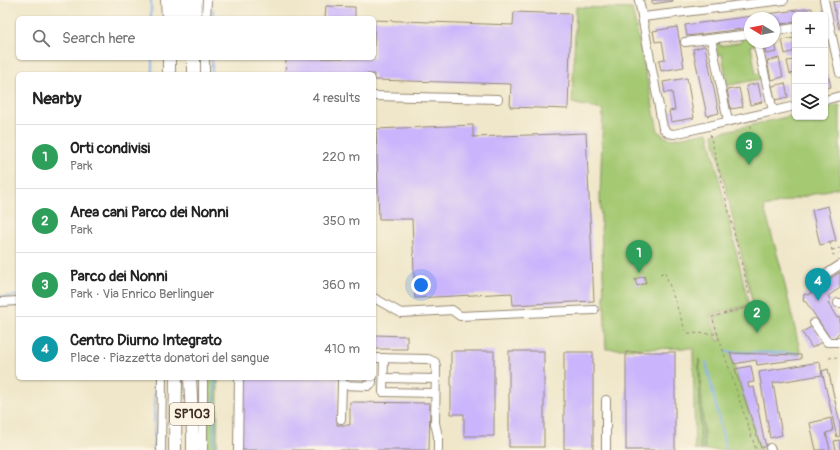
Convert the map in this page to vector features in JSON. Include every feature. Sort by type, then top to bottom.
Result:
[{"type":"highway","points":[[167,0],[168,16]]},
{"type":"highway","points":[[176,0],[176,16]]},
{"type":"highway","points":[[187,0],[187,16]]},
{"type":"highway","points":[[195,16],[196,0]]},
{"type":"highway","points":[[169,60],[169,72]]},
{"type":"highway","points":[[175,60],[175,72]]},
{"type":"highway","points":[[186,60],[186,72]]},
{"type":"highway","points":[[194,60],[194,72]]},
{"type":"highway","name":"SP103","points":[[175,450],[176,380]]},
{"type":"highway","name":"SP103","points":[[186,450],[189,380]]},
{"type":"highway","name":"SP103","points":[[189,380],[193,450]]},
{"type":"street","points":[[206,16],[207,0]]},
{"type":"street","points":[[639,0],[663,128],[667,132],[673,134],[792,107]]},
{"type":"street","points":[[643,17],[784,0]]},
{"type":"street","points":[[824,0],[840,73]]},
{"type":"street","points":[[780,30],[792,28]]},
{"type":"street","points":[[685,42],[744,35]]},
{"type":"street","points":[[711,39],[728,122]]},
{"type":"street","points":[[758,48],[773,111]]},
{"type":"street","points":[[205,60],[205,72]]},
{"type":"street","points":[[376,96],[498,99]]},
{"type":"street","points":[[828,99],[840,96]]},
{"type":"street","points":[[814,282],[840,265]]},
{"type":"street","points":[[376,299],[400,313],[452,310],[460,316],[594,310]]},
{"type":"street","points":[[0,302],[16,301]]},
{"type":"street","points":[[814,323],[827,342],[840,342]]},
{"type":"street","points":[[376,358],[431,360],[435,364],[435,423],[438,436],[438,450]]},
{"type":"street","points":[[384,358],[383,392],[436,393]]},
{"type":"street","points":[[384,378],[436,379]]},
{"type":"street","points":[[161,450],[162,380]]},
{"type":"street","points":[[203,380],[203,450]]},
{"type":"street","points":[[238,450],[239,380]]},
{"type":"street","points":[[341,419],[342,382],[368,386],[372,383],[372,380]]},
{"type":"street","points":[[606,400],[606,450]]},
{"type":"path","points":[[750,122],[751,128]]},
{"type":"path","points":[[710,132],[752,306],[712,316],[756,450]]},
{"type":"path","points":[[830,242],[833,255],[840,253]]},
{"type":"path","points":[[832,250],[840,248]]},
{"type":"path","points":[[660,274],[665,272],[686,333],[718,334]]},
{"type":"path","points":[[829,358],[837,356]]},
{"type":"green space","points":[[576,7],[632,9],[658,131],[665,137],[673,139],[708,132],[749,305],[710,315],[718,341],[721,340],[713,317],[753,305],[713,134],[792,116],[792,120],[828,120],[828,107],[838,105],[840,106],[840,187],[764,207],[781,268],[801,355],[730,353],[762,450],[695,450],[693,348],[606,349],[600,197],[603,110],[572,103]]},
{"type":"green space","points":[[744,37],[744,48],[751,48],[756,74],[760,73],[761,79],[724,86],[723,82],[727,81],[722,54],[718,55],[716,43],[719,42],[720,46],[741,42],[741,38]]},
{"type":"green space","points":[[699,359],[705,450],[700,450]]},
{"type":"green space","points":[[206,380],[218,380],[217,450],[205,450]]},
{"type":"building","points":[[652,0],[673,0],[673,1],[652,4]]},
{"type":"building","points":[[840,1],[840,29],[839,29],[833,2]]},
{"type":"building","points":[[326,6],[355,7],[355,16],[325,16]]},
{"type":"building","points":[[812,8],[813,12],[792,12],[792,22],[780,24],[780,12]]},
{"type":"building","points":[[514,12],[571,14],[568,109],[510,107],[511,84],[376,80],[376,72],[285,72],[286,60],[376,60],[376,20],[513,25]]},
{"type":"building","points":[[744,17],[744,29],[687,36],[685,25]]},
{"type":"building","points":[[677,27],[684,67],[661,71],[659,60],[665,59],[662,41],[655,42],[653,31]]},
{"type":"building","points":[[792,38],[792,52],[785,54],[782,40]]},
{"type":"building","points":[[705,46],[719,113],[707,116],[693,49]]},
{"type":"building","points":[[764,48],[776,48],[777,52],[766,54]]},
{"type":"building","points":[[779,58],[783,77],[771,80],[767,61]]},
{"type":"building","points":[[792,60],[792,74],[790,74],[787,61]]},
{"type":"building","points":[[828,74],[831,87],[828,88]]},
{"type":"building","points":[[687,78],[694,118],[671,122],[669,111],[675,110],[672,92],[665,93],[663,82]]},
{"type":"building","points":[[758,83],[762,102],[750,105],[746,86]]},
{"type":"building","points":[[785,83],[788,97],[775,100],[772,86]]},
{"type":"building","points":[[739,88],[743,107],[731,109],[727,90]]},
{"type":"building","points":[[473,125],[473,137],[586,133],[594,301],[513,305],[512,293],[415,298],[412,219],[379,219],[376,129]]},
{"type":"building","points":[[828,206],[836,241],[820,245],[812,210]]},
{"type":"building","points":[[840,272],[840,288],[828,296],[831,301],[828,303],[837,318],[840,316],[840,332],[834,338],[828,337],[806,302],[803,301],[804,294],[808,295]]},
{"type":"building","points":[[644,276],[646,283],[637,286],[635,279]]},
{"type":"building","points":[[813,326],[823,341],[812,348],[802,332]]},
{"type":"building","points":[[376,335],[407,336],[407,349],[376,349]]},
{"type":"building","points":[[451,351],[494,351],[494,436],[464,436],[464,414],[451,414]]},
{"type":"building","points":[[509,351],[544,351],[544,447],[509,447]]},
{"type":"building","points":[[564,352],[593,352],[593,449],[564,449]]},
{"type":"building","points":[[626,352],[675,352],[675,450],[626,450]]},
{"type":"building","points":[[730,353],[801,355],[801,359],[757,365],[756,360],[734,364]]},
{"type":"building","points":[[820,362],[822,375],[773,383],[782,435],[770,438],[759,372]]},
{"type":"building","points":[[751,366],[754,382],[748,383],[749,388],[754,387],[766,446],[761,448],[735,369]]},
{"type":"building","points":[[828,369],[840,424],[840,436],[837,437],[822,371]]},
{"type":"building","points":[[242,380],[338,380],[337,425],[350,425],[350,402],[430,403],[429,450],[241,450]]},
{"type":"building","points":[[831,418],[833,431],[826,433],[830,450],[816,450],[810,423]]},
{"type":"building","points":[[840,440],[840,450],[836,450],[834,441]]},
{"type":"waterway","points":[[151,0],[151,16]]},
{"type":"waterway","points":[[213,9],[213,16]]},
{"type":"waterway","points":[[152,60],[152,72]]},
{"type":"waterway","points":[[212,60],[212,72]]},
{"type":"waterway","points":[[0,297],[16,296]]},
{"type":"waterway","points":[[726,352],[798,353]]},
{"type":"waterway","points":[[706,362],[726,450]]},
{"type":"waterway","points":[[154,450],[155,380]]},
{"type":"waterway","points":[[214,450],[215,380]]},
{"type":"place","name":"Parco dei Nonni","points":[[749,165]]},
{"type":"place","name":"Orti condivisi","points":[[639,273]]},
{"type":"place","name":"Centro Diurno Integrato","points":[[818,301]]},
{"type":"place","name":"Area cani Parco dei Nonni","points":[[757,333]]}]
